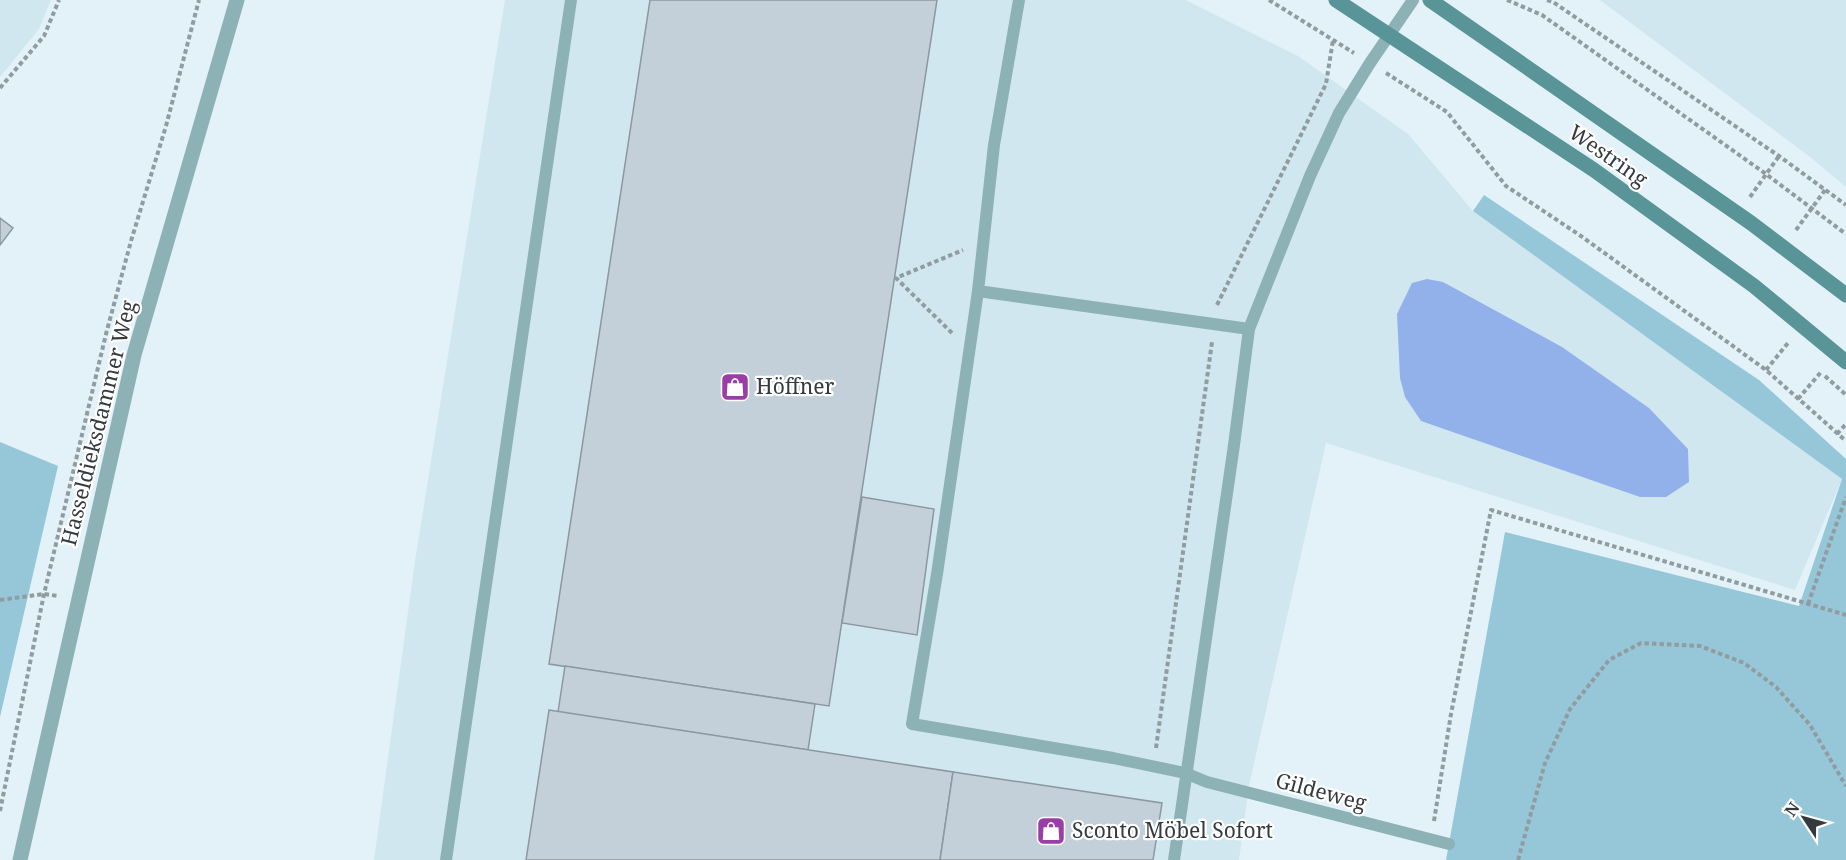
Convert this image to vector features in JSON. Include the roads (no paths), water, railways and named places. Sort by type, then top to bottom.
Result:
[{"type":"main road","name":"Westring","points":[[1336,0],[1593,170],[1754,286],[1846,362]]},
{"type":"main road","name":"Westring","points":[[1430,0],[1751,223],[1846,295]]},
{"type":"street","name":"Hasseldieksdammer Weg","points":[[21,860],[134,355],[237,0]]},
{"type":"lane","points":[[446,860],[571,0]]},
{"type":"lane","points":[[1019,0],[994,146],[978,291],[1249,329]]},
{"type":"lane","points":[[1173,860],[1249,329],[1310,176],[1339,113],[1413,0]]},
{"type":"lane","name":"Gildeweg","points":[[978,291],[937,574],[912,724],[1113,758],[1185,773],[1207,782],[1449,844]]},
{"type":"water","points":[[1427,279],[1443,282],[1562,347],[1649,408],[1688,449],[1689,482],[1666,497],[1640,497],[1421,421],[1405,397],[1400,378],[1397,314],[1412,283]]},
{"type":"place","name":"Höffner","points":[[735,387]]},
{"type":"place","name":"Sconto Möbel Sofort","points":[[1051,831]]}]
